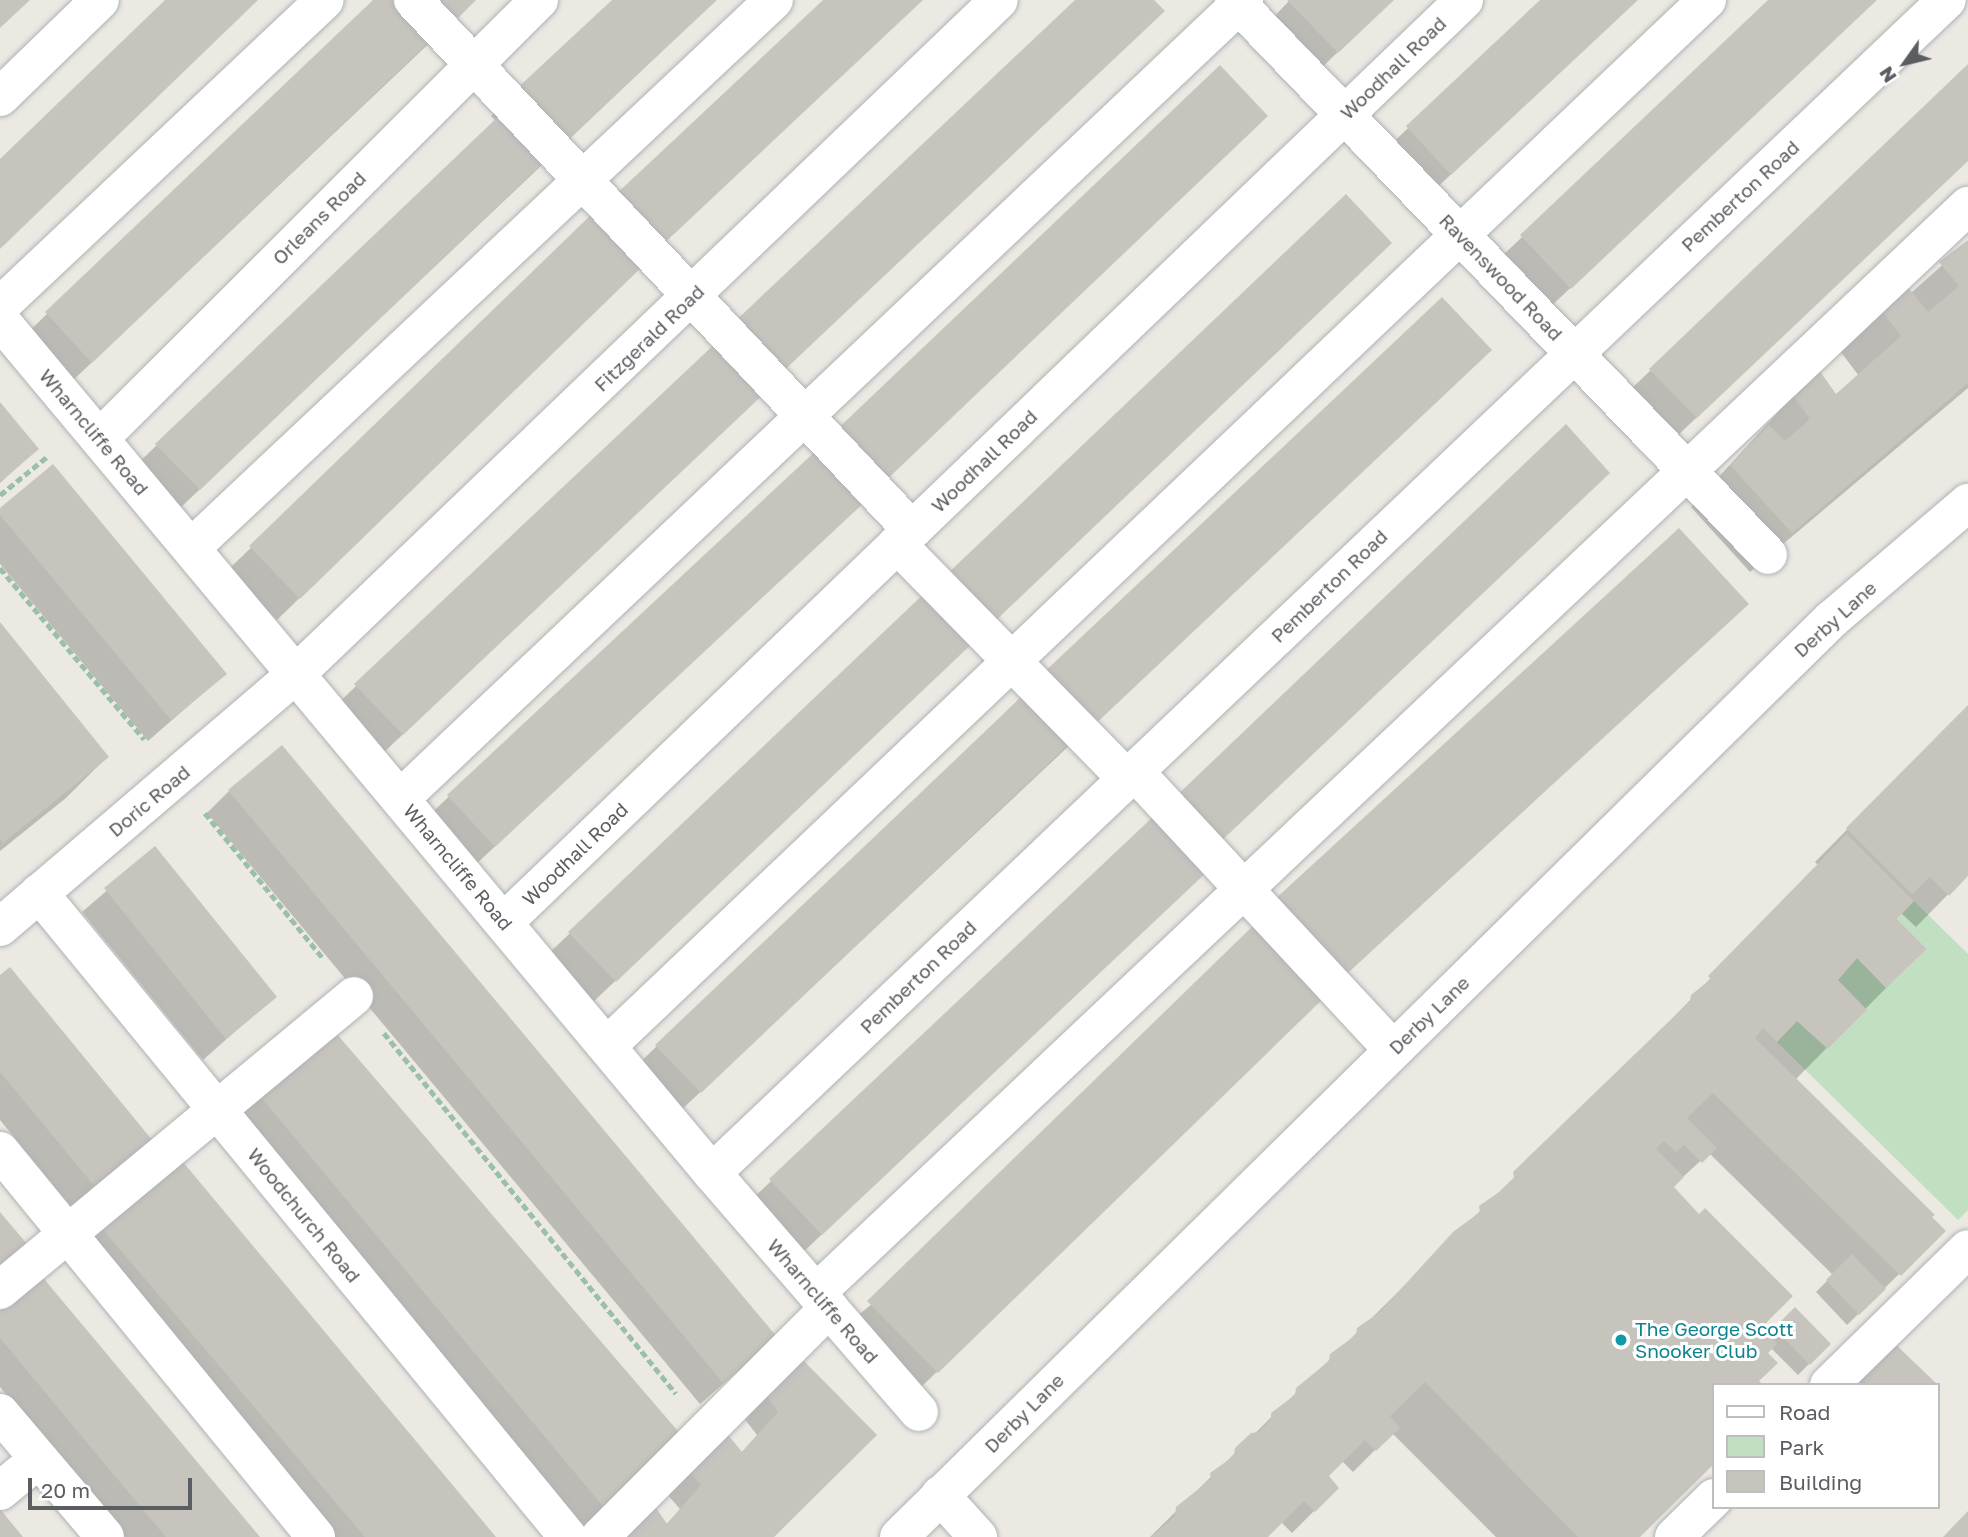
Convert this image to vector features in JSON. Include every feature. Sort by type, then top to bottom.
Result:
[{"type":"street","points":[[0,97],[100,0]]},
{"type":"street","points":[[0,306],[325,0]]},
{"type":"street","points":[[412,0],[804,416],[904,537],[1013,661],[1244,890],[1393,1050]]},
{"type":"street","name":"Orleans Road","points":[[93,431],[540,0]]},
{"type":"street","points":[[191,548],[774,0]]},
{"type":"street","name":"Fitzgerald Road","points":[[297,673],[692,298],[999,0]]},
{"type":"street","name":"Woodhall Road","points":[[503,922],[1464,0]]},
{"type":"street","points":[[607,1046],[1462,236],[1707,0]]},
{"type":"street","name":"Pemberton Road","points":[[712,1173],[1947,0]]},
{"type":"street","points":[[401,797],[1239,2]]},
{"type":"street","name":"Ravenswood Road","points":[[1239,2],[1768,555]]},
{"type":"street","points":[[600,1537],[823,1301],[1244,890],[1968,206]]},
{"type":"street","name":"Wharncliffe Road","points":[[0,320],[401,797],[712,1173],[916,1408]]},
{"type":"street","name":"Derby Lane","points":[[899,1537],[1832,619],[1968,503]]},
{"type":"street","name":"Doric Road","points":[[0,927],[297,673]]},
{"type":"street","name":"Woodchurch Road","points":[[39,893],[568,1537]]},
{"type":"street","points":[[0,1290],[354,996]]},
{"type":"street","points":[[0,1151],[316,1537]]},
{"type":"street","points":[[1831,1383],[1968,1249]]},
{"type":"street","points":[[0,1413],[105,1537]]},
{"type":"street","points":[[0,1491],[39,1459]]},
{"type":"street","points":[[940,1496],[978,1537]]},
{"type":"street","points":[[1674,1537],[1713,1499]]},
{"type":"path","points":[[0,495],[93,431]]},
{"type":"green space","points":[[1914,901],[1968,954],[1968,1210],[1958,1220],[1777,1042],[1797,1021],[1828,1049],[1866,1011],[1838,980],[1857,958],[1886,988],[1927,949],[1897,919]]},
{"type":"building","points":[[0,0],[30,0],[0,28]]},
{"type":"building","points":[[165,0],[258,0],[0,249],[0,159]]},
{"type":"building","points":[[373,0],[399,0],[434,37],[92,363],[45,312]]},
{"type":"building","points":[[425,0],[476,0],[450,26]]},
{"type":"building","points":[[612,0],[717,0],[561,146],[512,93]]},
{"type":"building","points":[[823,0],[923,0],[656,251],[609,201]]},
{"type":"building","points":[[1075,0],[1154,0],[1165,11],[776,378],[729,327]]},
{"type":"building","points":[[1287,0],[1394,0],[1338,53]]},
{"type":"building","points":[[1540,0],[1638,0],[1451,175],[1406,126]]},
{"type":"building","points":[[1768,0],[1877,0],[1571,289],[1520,235]]},
{"type":"building","points":[[1968,64],[1968,161],[1697,418],[1649,369]]},
{"type":"building","points":[[1220,65],[1268,116],[878,488],[829,437]]},
{"type":"building","points":[[504,111],[548,158],[200,490],[155,444]]},
{"type":"building","points":[[1346,194],[1392,243],[990,626],[944,577]]},
{"type":"building","points":[[596,210],[647,262],[300,599],[249,546]]},
{"type":"building","points":[[1968,240],[1968,383],[1792,533],[1730,465],[1769,425],[1785,441],[1810,419],[1792,395],[1819,370],[1836,394],[1901,336],[1877,305],[1902,280],[1928,312],[1959,286],[1939,262]]},
{"type":"building","points":[[1442,297],[1492,350],[1089,730],[1039,677]]},
{"type":"building","points":[[721,338],[769,389],[403,735],[354,684]]},
{"type":"building","points":[[0,402],[39,449],[0,482]]},
{"type":"building","points":[[1566,424],[1610,473],[1216,846],[1172,800]]},
{"type":"building","points":[[820,447],[868,499],[495,847],[447,795]]},
{"type":"building","points":[[53,464],[227,674],[171,720],[0,515],[0,508]]},
{"type":"building","points":[[1679,528],[1749,604],[1342,978],[1273,901]]},
{"type":"building","points":[[931,587],[979,637],[616,982],[568,932]]},
{"type":"building","points":[[0,622],[109,757],[3,843],[0,839]]},
{"type":"building","points":[[1029,690],[1075,738],[701,1093],[655,1045]]},
{"type":"building","points":[[1968,705],[1968,876],[1949,896],[1930,877],[1912,894],[1846,828]]},
{"type":"building","points":[[282,745],[777,1337],[723,1383],[228,790]]},
{"type":"building","points":[[1156,814],[1209,870],[822,1235],[769,1179]]},
{"type":"building","points":[[1847,834],[1914,901],[1897,919],[1927,949],[1886,988],[1857,958],[1838,980],[1867,1010],[1828,1049],[1797,1021],[1777,1042],[1763,1028],[1755,1038],[1935,1215],[1932,1217],[1946,1231],[1901,1276],[1713,1093],[1687,1118],[1717,1148],[1702,1163],[1684,1145],[1676,1152],[1664,1141],[1656,1149],[1684,1177],[1674,1187],[1699,1214],[1705,1208],[1793,1296],[1763,1326],[1777,1344],[1768,1353],[1778,1363],[1759,1381],[1761,1383],[1713,1383],[1713,1465],[1640,1537],[1578,1537],[1425,1382],[1390,1416],[1400,1428],[1376,1451],[1365,1440],[1329,1476],[1339,1488],[1315,1512],[1304,1501],[1268,1537],[1151,1537],[1175,1516],[1176,1507],[1211,1479],[1210,1473],[1234,1456],[1235,1448],[1251,1433],[1259,1432],[1271,1419],[1271,1413],[1295,1395],[1296,1388],[1329,1361],[1330,1354],[1356,1335],[1357,1328],[1380,1312],[1453,1232],[1480,1212],[1479,1206],[1514,1178],[1513,1172],[1690,1001],[1691,995],[1711,979],[1708,976]]},
{"type":"building","points":[[155,846],[277,997],[226,1039],[104,888]]},
{"type":"building","points":[[1259,920],[1329,993],[938,1373],[867,1301]]},
{"type":"building","points":[[10,967],[153,1141],[96,1188],[0,1072],[0,975]]},
{"type":"building","points":[[330,1026],[683,1437],[606,1510],[254,1089]]},
{"type":"building","points":[[178,1156],[496,1537],[365,1537],[100,1226]]},
{"type":"building","points":[[0,1212],[28,1245],[0,1267]]},
{"type":"building","points":[[1852,1254],[1886,1289],[1859,1315],[1826,1280]]},
{"type":"building","points":[[34,1267],[260,1537],[166,1537],[103,1462],[0,1338],[0,1297]]},
{"type":"building","points":[[1795,1307],[1831,1344],[1810,1365],[1774,1328]]},
{"type":"building","points":[[1892,1341],[1936,1383],[1867,1383],[1859,1376]]},
{"type":"building","points":[[799,1356],[877,1435],[774,1537],[613,1537],[652,1502],[667,1524],[701,1485],[687,1469],[724,1430],[742,1452],[778,1412],[765,1393]]},
{"type":"building","points":[[0,1509],[23,1537],[0,1537]]},
{"type":"building","points":[[1968,1511],[1968,1537],[1943,1537]]},
{"type":"place","name":"The George Scott Snooker Club","points":[[1621,1340]]}]
